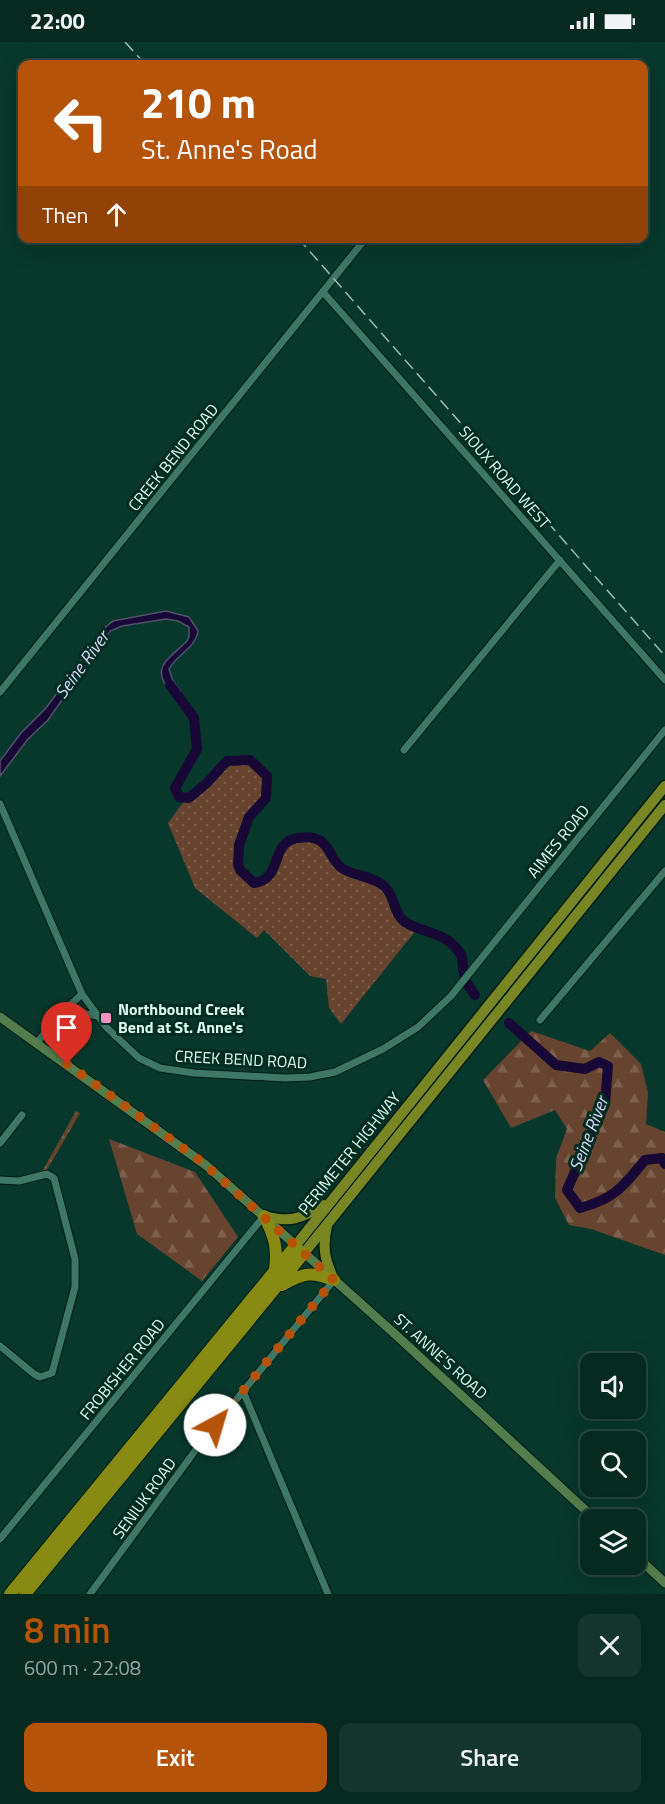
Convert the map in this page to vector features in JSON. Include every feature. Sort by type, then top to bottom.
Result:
[{"type":"highway","name":"PERIMETER HIGHWAY","points":[[26,1594],[275,1289],[332,1200],[665,786]]},
{"type":"highway","name":"PERIMETER HIGHWAY","points":[[10,1594],[275,1271],[328,1224],[663,811]]},
{"type":"highway","points":[[264,1216],[283,1221],[293,1220],[309,1214],[332,1200]]},
{"type":"highway","points":[[264,1216],[276,1245],[275,1271]]},
{"type":"highway","points":[[328,1224],[324,1250],[334,1280]]},
{"type":"highway","points":[[275,1289],[296,1277],[308,1274],[334,1280]]},
{"type":"main road","name":"ST. ANNE'S ROAD","points":[[0,1017],[198,1158],[584,1509]]},
{"type":"main road","points":[[646,1565],[665,1583]]},
{"type":"street","name":"CREEK BEND ROAD","points":[[0,692],[362,243]]},
{"type":"street","name":"SIOUX ROAD WEST","points":[[323,292],[665,680]]},
{"type":"street","points":[[404,750],[560,560]]},
{"type":"street","name":"AIMES ROAD","points":[[473,969],[665,730]]},
{"type":"street","name":"CREEK BEND ROAD","points":[[0,804],[82,994],[106,1026],[139,1058],[160,1068],[194,1073],[309,1077],[335,1072],[383,1049],[418,1027],[451,996],[473,969]]},
{"type":"street","points":[[540,1020],[665,871]]},
{"type":"street","points":[[37,1043],[57,1017],[82,994]]},
{"type":"street","points":[[57,1017],[75,1012],[98,1016]]},
{"type":"street","points":[[0,1143],[22,1115]]},
{"type":"street","points":[[0,1179],[19,1181],[47,1174],[54,1178],[75,1259],[75,1287],[52,1373],[40,1377],[34,1374],[0,1346]]},
{"type":"street","name":"FROBISHER ROAD","points":[[0,1539],[264,1216]]},
{"type":"street","name":"SENIUK ROAD","points":[[90,1594],[195,1451],[334,1280]]},
{"type":"street","points":[[243,1391],[328,1594]]},
{"type":"green space","points":[[233,759],[265,769],[270,783],[244,831],[239,863],[247,879],[261,883],[272,872],[286,842],[296,838],[314,837],[328,846],[339,864],[345,869],[382,885],[390,895],[394,913],[399,922],[417,929],[341,1024],[329,1008],[326,979],[310,976],[264,930],[257,938],[195,888],[168,823],[183,802],[202,789],[218,768]]},
{"type":"green space","points":[[531,1031],[590,1051],[610,1033],[641,1064],[648,1093],[646,1124],[665,1132],[665,1255],[591,1229],[569,1225],[555,1198],[556,1158],[567,1129],[555,1110],[511,1128],[483,1080]]},
{"type":"green space","points":[[76,1111],[80,1113],[44,1175],[39,1177]]},
{"type":"green space","points":[[109,1139],[195,1172],[238,1237],[202,1281],[137,1234]]},
{"type":"water","points":[[166,611],[189,617],[198,631],[190,647],[176,659],[169,669],[173,681],[181,692],[176,699],[163,680],[161,672],[166,661],[187,641],[189,627],[178,621],[166,619],[122,626],[110,631],[48,720],[28,739],[0,776],[0,761],[21,733],[46,708],[101,631],[113,621]]},
{"type":"waterway","name":"Seine River","points":[[170,685],[194,718],[197,749],[175,788],[179,797],[189,798],[207,783],[227,761],[250,760],[267,776],[266,798],[249,817],[239,845],[240,870],[254,883],[263,880],[269,875],[283,846],[289,841],[309,837],[317,839],[323,843],[343,869],[376,881],[385,887],[401,919],[449,941],[462,957],[465,978],[475,995]]},
{"type":"waterway","name":"Seine River","points":[[509,1023],[556,1065],[585,1069],[599,1062],[608,1066],[605,1103],[567,1190],[580,1208],[617,1191],[645,1160],[662,1158],[665,1164]]},
{"type":"railway","points":[[125,42],[141,60]]},
{"type":"railway","points":[[302,243],[665,656]]},
{"type":"place","name":"Northbound Creek Bend at St. Anne's","points":[[106,1018]]},
{"type":"route","points":[[67,1064],[202,1162],[334,1280],[215,1425]]}]
